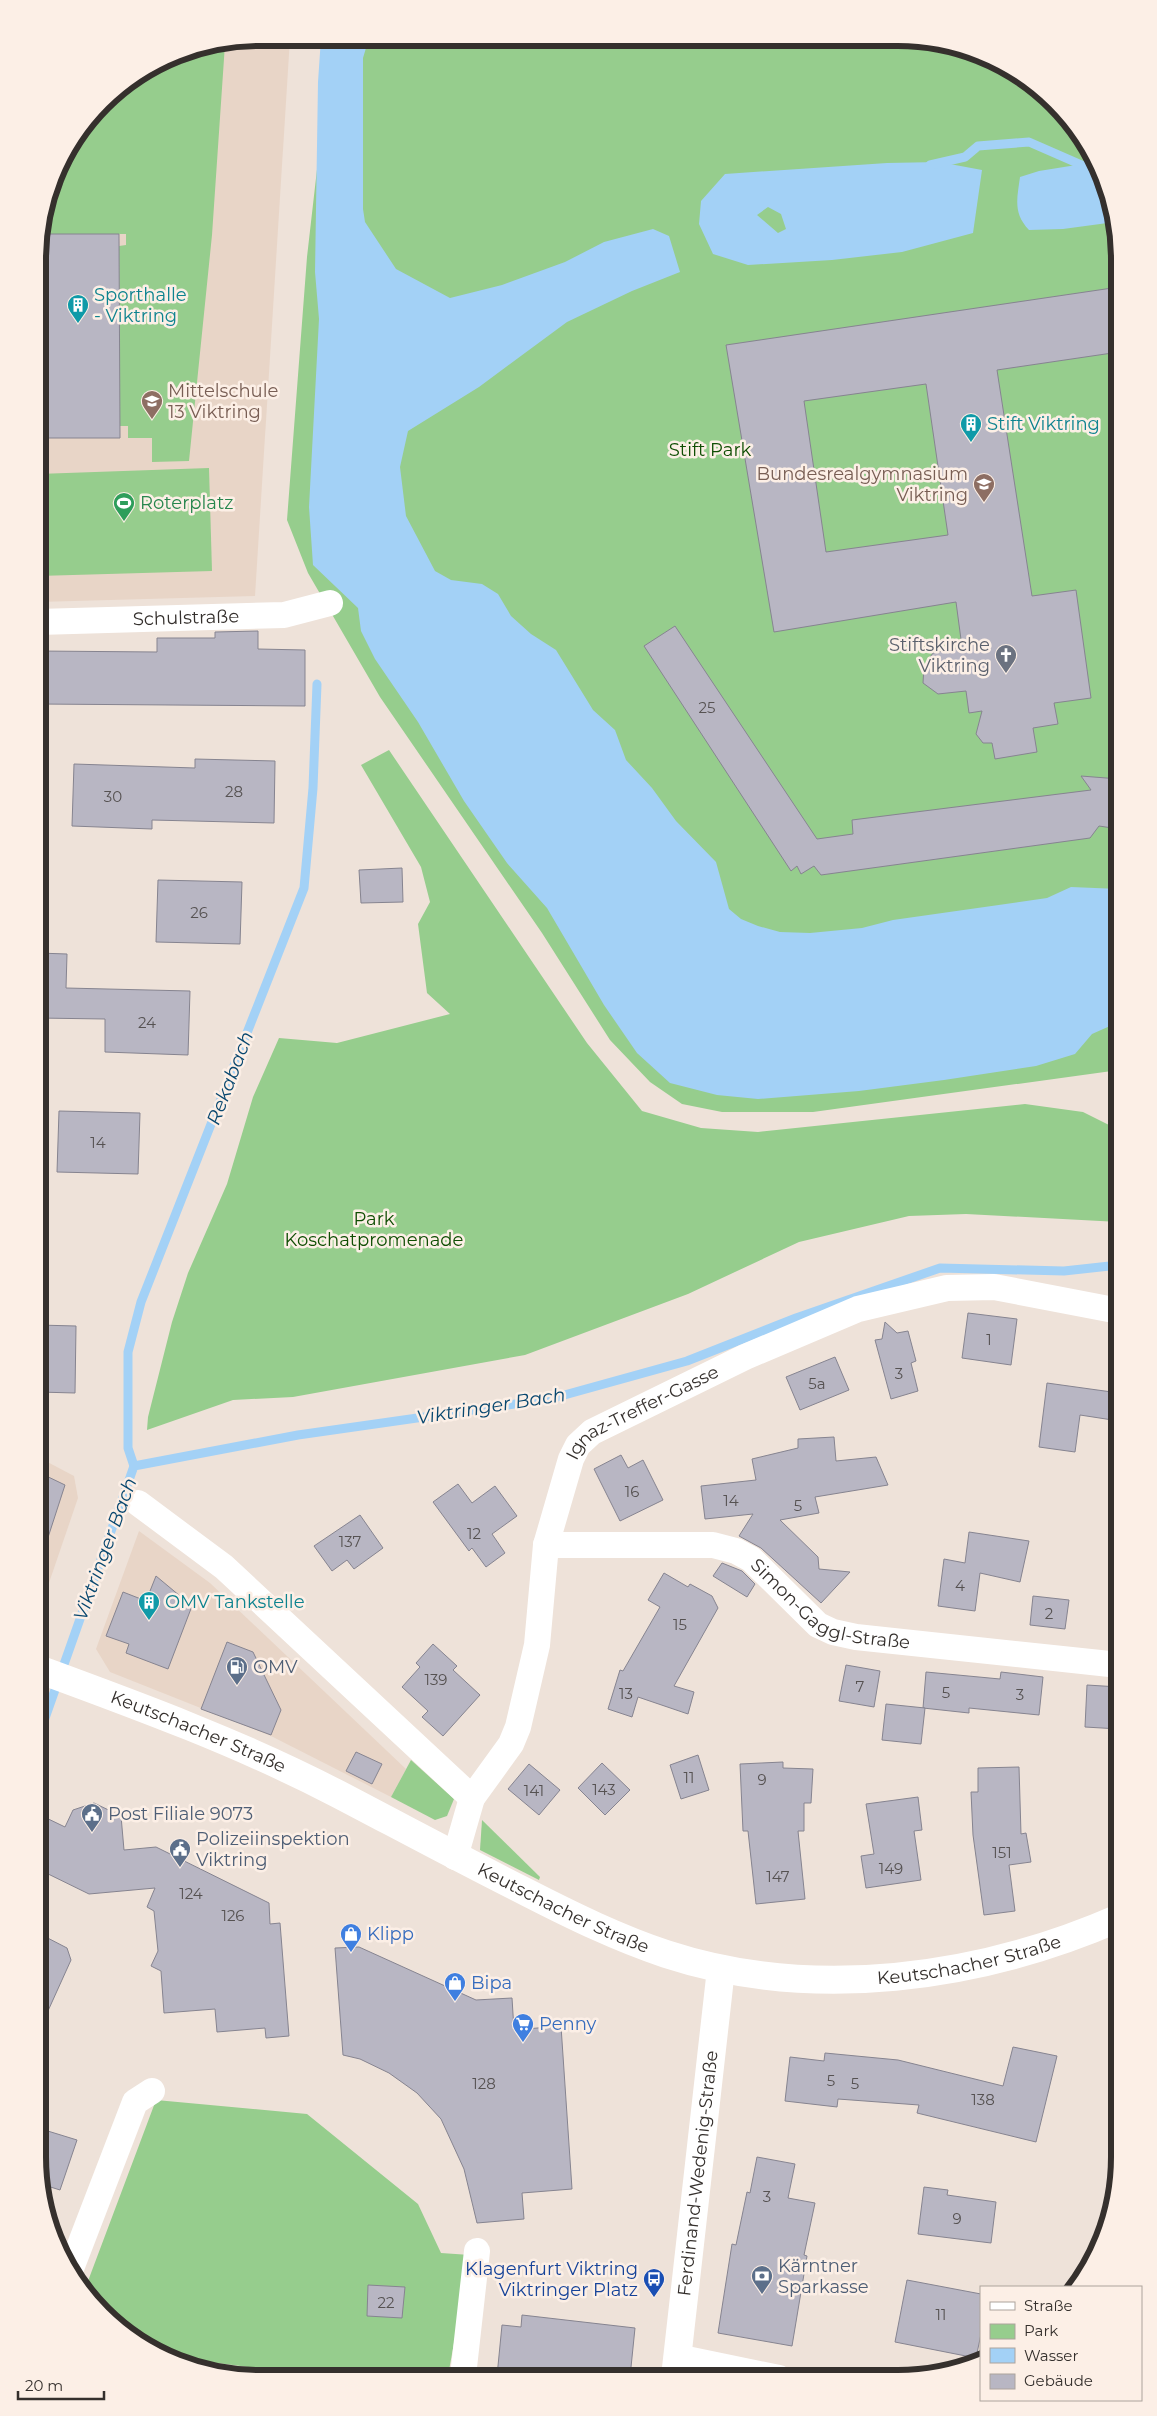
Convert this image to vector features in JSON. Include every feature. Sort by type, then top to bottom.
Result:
[{"type":"main road","name":"Keutschacher Straße","points":[[46,1672],[229,1744],[335,1792],[456,1857],[584,1921],[665,1954],[721,1969],[787,1979],[853,1979],[925,1974],[967,1966],[1040,1947],[1111,1921]]},
{"type":"main road","name":"Ferdinand-Wedenig-Straße","points":[[676,2367],[721,1969]]},
{"type":"street","name":"Schulstraße","points":[[46,622],[284,615],[330,603]]},
{"type":"street","name":"Ignaz-Treffer-Gasse","points":[[456,1857],[472,1798],[511,1744],[518,1727],[537,1645],[546,1545],[571,1459],[578,1445],[592,1432],[745,1357],[858,1309],[947,1288],[994,1287],[1111,1309]]},
{"type":"street","points":[[138,1503],[224,1567],[472,1798]]},
{"type":"street","name":"Simon-Gaggl-Straße","points":[[546,1545],[713,1546],[736,1551],[752,1559],[818,1625],[833,1632],[856,1637],[1111,1664]]},
{"type":"street","points":[[74,2261],[134,2102],[152,2092]]},
{"type":"street","points":[[465,2370],[476,2251]]},
{"type":"street","points":[[676,2367],[704,2370]]},
{"type":"shaded area","name":"Mittelschule 13 Viktring","points":[[289,46],[255,596],[46,602],[46,259],[50,218],[62,178],[82,141],[99,119],[119,99],[141,82],[178,62],[231,48]]},
{"type":"shaded area","points":[[46,1461],[74,1476],[78,1498],[46,1592]]},
{"type":"shaded area","points":[[139,1531],[210,1583],[406,1769],[391,1797],[271,1736],[110,1672],[96,1649]]},
{"type":"green space","name":"Stift Park","points":[[331,46],[898,46],[926,48],[953,54],[992,68],[1027,90],[1058,119],[1075,141],[1095,178],[1107,218],[1111,259],[1111,1071],[813,1112],[722,1112],[682,1104],[650,1082],[610,1040],[542,933],[380,697],[308,573],[287,520],[307,257]]},
{"type":"green space","points":[[225,49],[212,235],[189,461],[152,462],[152,438],[128,438],[128,426],[120,426],[119,246],[126,245],[126,234],[48,234],[54,204],[68,165],[82,141],[99,119],[130,90],[178,62]]},
{"type":"green space","name":"Roterplatz","points":[[209,468],[212,571],[46,576],[46,474]]},
{"type":"green space","name":"Park Koschatpromenade","points":[[389,750],[587,1043],[642,1111],[701,1128],[758,1132],[1025,1104],[1083,1112],[1111,1126],[1111,1222],[966,1214],[909,1216],[799,1242],[688,1294],[525,1355],[293,1397],[233,1400],[147,1430],[148,1417],[172,1322],[188,1273],[227,1184],[253,1097],[279,1038],[337,1043],[450,1014],[427,993],[418,924],[430,902],[421,867],[361,765]]},
{"type":"green space","points":[[411,1760],[454,1799],[447,1816],[435,1820],[391,1797]]},
{"type":"green space","points":[[482,1820],[540,1877],[539,1880],[480,1850]]},
{"type":"green space","points":[[156,2100],[307,2114],[418,2204],[441,2253],[470,2255],[449,2370],[271,2370],[200,2361],[178,2354],[141,2334],[119,2317],[87,2282]]},
{"type":"water","points":[[320,46],[367,46],[363,58],[363,209],[365,222],[396,269],[450,298],[502,285],[565,262],[604,242],[653,229],[669,236],[680,272],[632,291],[567,322],[479,387],[408,431],[400,467],[406,516],[435,571],[451,580],[482,584],[498,594],[511,616],[531,634],[556,650],[593,710],[615,730],[626,760],[652,788],[676,821],[716,862],[729,909],[741,919],[780,932],[810,933],[862,928],[893,920],[1047,898],[1071,887],[1111,889],[1111,1026],[1092,1034],[1075,1054],[1036,1066],[859,1091],[758,1099],[717,1095],[670,1083],[637,1053],[604,1005],[547,908],[507,863],[464,801],[418,722],[375,659],[361,631],[358,608],[313,565],[309,507],[319,319],[315,272],[318,82]]},
{"type":"water","points":[[939,162],[982,170],[973,233],[902,252],[832,260],[748,265],[713,254],[699,224],[701,201],[725,174],[887,163]],"holes":[[[768,207],[781,214],[786,229],[778,233],[757,215]]]},
{"type":"water","points":[[1088,163],[1095,178],[1108,223],[1063,229],[1029,230],[1018,212],[1017,199],[1020,177],[1039,171]]},
{"type":"building","name":"Sporthalle - Viktring","points":[[48,234],[119,234],[120,438],[46,438],[46,259]]},
{"type":"building","name":"Stift Viktring","points":[[1111,288],[1111,353],[997,370],[1032,596],[1076,590],[1091,698],[1054,703],[1058,724],[1033,728],[1037,752],[995,759],[992,743],[983,743],[976,734],[982,711],[969,713],[966,691],[938,694],[923,683],[924,666],[933,653],[962,647],[956,602],[774,632],[726,345]],"holes":[[[926,384],[948,535],[826,552],[804,401]]]},
{"type":"building","points":[[675,626],[817,839],[853,834],[852,820],[1091,790],[1081,776],[1111,778],[1111,828],[1099,826],[1090,838],[821,875],[814,866],[801,874],[797,866],[791,871],[644,646]]},
{"type":"building","points":[[258,631],[258,649],[305,650],[305,706],[46,704],[46,651],[157,652],[157,638],[215,638],[215,632]]},
{"type":"building","points":[[195,759],[275,761],[274,823],[152,820],[152,829],[72,826],[74,764],[195,768]]},
{"type":"building","points":[[402,868],[403,902],[361,903],[359,870]]},
{"type":"building","points":[[158,880],[242,882],[240,944],[156,942]]},
{"type":"building","points":[[46,953],[67,954],[66,988],[190,991],[188,1055],[105,1052],[105,1019],[46,1018]]},
{"type":"building","points":[[59,1111],[140,1113],[138,1174],[57,1172]]},
{"type":"building","points":[[968,1313],[1017,1319],[1011,1365],[962,1358]]},
{"type":"building","points":[[885,1322],[897,1333],[908,1331],[916,1361],[911,1363],[918,1391],[891,1399],[875,1340],[882,1339]]},
{"type":"building","points":[[46,1325],[76,1326],[75,1393],[46,1392]]},
{"type":"building","points":[[835,1357],[849,1390],[800,1410],[786,1377]]},
{"type":"building","points":[[1047,1383],[1111,1392],[1111,1420],[1080,1415],[1075,1452],[1039,1447]]},
{"type":"building","points":[[834,1437],[836,1461],[876,1457],[888,1485],[815,1497],[819,1513],[780,1520],[818,1557],[819,1569],[850,1572],[821,1603],[761,1548],[739,1536],[753,1514],[705,1519],[701,1486],[756,1480],[752,1459],[798,1448],[798,1439]]},
{"type":"building","points":[[621,1455],[628,1468],[643,1460],[663,1500],[620,1521],[594,1469]]},
{"type":"building","points":[[46,1476],[65,1485],[46,1544]]},
{"type":"building","points":[[458,1484],[472,1503],[495,1486],[517,1516],[492,1534],[505,1553],[486,1567],[472,1548],[469,1551],[433,1502]]},
{"type":"building","points":[[360,1515],[383,1548],[354,1569],[347,1560],[332,1571],[314,1546]]},
{"type":"building","points":[[969,1532],[1029,1541],[1020,1582],[980,1573],[975,1611],[938,1606],[944,1559],[965,1563]]},
{"type":"building","points":[[722,1563],[742,1571],[755,1584],[747,1597],[713,1576]]},
{"type":"building","points":[[664,1573],[688,1587],[690,1584],[712,1596],[718,1608],[674,1686],[694,1692],[688,1714],[638,1697],[632,1717],[608,1709],[620,1670],[623,1671],[660,1607],[648,1600]]},
{"type":"building","name":"OMV Tankstelle","points":[[156,1576],[192,1606],[168,1669],[126,1653],[129,1644],[106,1636],[123,1592],[146,1601]]},
{"type":"building","points":[[1033,1596],[1069,1600],[1065,1629],[1030,1625]]},
{"type":"building","points":[[227,1642],[253,1652],[281,1710],[271,1735],[201,1709]]},
{"type":"building","points":[[433,1644],[457,1666],[453,1670],[480,1695],[443,1736],[422,1717],[428,1711],[402,1687],[420,1667],[416,1663]]},
{"type":"building","points":[[846,1665],[880,1671],[874,1707],[839,1701]]},
{"type":"building","points":[[926,1672],[1000,1679],[1001,1672],[1043,1677],[1039,1715],[969,1708],[969,1713],[923,1708]]},
{"type":"building","points":[[1087,1685],[1111,1686],[1111,1729],[1085,1727]]},
{"type":"building","points":[[886,1704],[925,1708],[921,1744],[882,1740]]},
{"type":"building","points":[[356,1752],[382,1764],[372,1784],[346,1771]]},
{"type":"building","points":[[698,1755],[709,1790],[681,1799],[670,1765]]},
{"type":"building","points":[[783,1762],[783,1768],[813,1769],[811,1803],[804,1803],[804,1831],[798,1831],[805,1899],[756,1904],[748,1831],[743,1831],[740,1764]]},
{"type":"building","points":[[602,1763],[630,1790],[605,1815],[578,1788]]},
{"type":"building","points":[[529,1764],[560,1790],[539,1815],[508,1789]]},
{"type":"building","points":[[1019,1767],[1021,1834],[1026,1833],[1031,1862],[1009,1865],[1015,1911],[984,1915],[973,1835],[971,1792],[978,1792],[978,1768]]},
{"type":"building","points":[[918,1797],[922,1830],[914,1831],[921,1880],[866,1888],[861,1856],[874,1854],[866,1804]]},
{"type":"building","points":[[94,1803],[121,1816],[124,1850],[156,1847],[269,1903],[270,1924],[280,1923],[289,2036],[266,2038],[265,2028],[217,2032],[215,2009],[164,2013],[161,1971],[151,1966],[158,1951],[154,1911],[147,1907],[155,1888],[89,1894],[46,1873],[46,1818],[65,1827],[73,1810]]},
{"type":"building","points":[[46,1937],[67,1948],[71,1960],[46,2015]]},
{"type":"building","points":[[359,1947],[476,2000],[512,1998],[514,2030],[561,2026],[572,2189],[522,2193],[524,2219],[477,2223],[464,2169],[441,2119],[417,2093],[389,2073],[360,2059],[343,2055],[335,1948]]},
{"type":"building","points":[[1013,2047],[1057,2056],[1036,2142],[917,2113],[919,2105],[838,2099],[837,2107],[785,2101],[790,2057],[824,2061],[825,2053],[898,2060],[1003,2086]]},
{"type":"building","points":[[46,2130],[77,2140],[60,2190],[48,2186]]},
{"type":"building","points":[[757,2157],[795,2164],[788,2198],[815,2203],[804,2255],[807,2256],[792,2346],[718,2333],[732,2244],[736,2245],[747,2192],[750,2193]]},
{"type":"building","points":[[924,2187],[948,2190],[947,2195],[996,2202],[991,2243],[918,2234]]},
{"type":"building","points":[[907,2280],[980,2294],[980,2339],[977,2355],[970,2357],[895,2342]]},
{"type":"building","points":[[368,2285],[405,2287],[402,2318],[367,2316]]},
{"type":"building","points":[[522,2315],[635,2328],[631,2370],[498,2370],[502,2325],[521,2327]]},
{"type":"waterway","points":[[930,165],[965,157],[978,146],[1029,142],[1091,169]]},
{"type":"waterway","name":"Rekabach","points":[[134,1466],[128,1448],[128,1352],[141,1302],[304,888],[313,788],[317,684]]},
{"type":"waterway","name":"Viktringer Bach","points":[[46,1715],[134,1466],[298,1435],[550,1399],[687,1361],[796,1318],[940,1268],[1064,1271],[1111,1266]]},
{"type":"place","name":"Sporthalle - Viktring","points":[[78,324]]},
{"type":"place","name":"Mittelschule 13 Viktring","points":[[152,420]]},
{"type":"place","name":"Stift Viktring","points":[[971,443]]},
{"type":"place","name":"Bundesrealgymnasium Viktring","points":[[984,503]]},
{"type":"place","name":"Roterplatz","points":[[124,522]]},
{"type":"place","name":"Stiftskirche Viktring","points":[[1006,674]]},
{"type":"place","name":"OMV Tankstelle","points":[[149,1621]]},
{"type":"place","name":"OMV","points":[[237,1686]]},
{"type":"place","name":"Post Filiale 9073","points":[[92,1833]]},
{"type":"place","name":"Polizeiinspektion Viktring","points":[[180,1868]]},
{"type":"place","name":"Klipp","points":[[351,1953]]},
{"type":"place","name":"Bipa","points":[[455,2002]]},
{"type":"place","name":"Penny","points":[[523,2043]]},
{"type":"place","name":"Kärntner Sparkasse","points":[[762,2295]]},
{"type":"place","name":"Klagenfurt Viktring Viktringer Platz","points":[[654,2298]]}]
